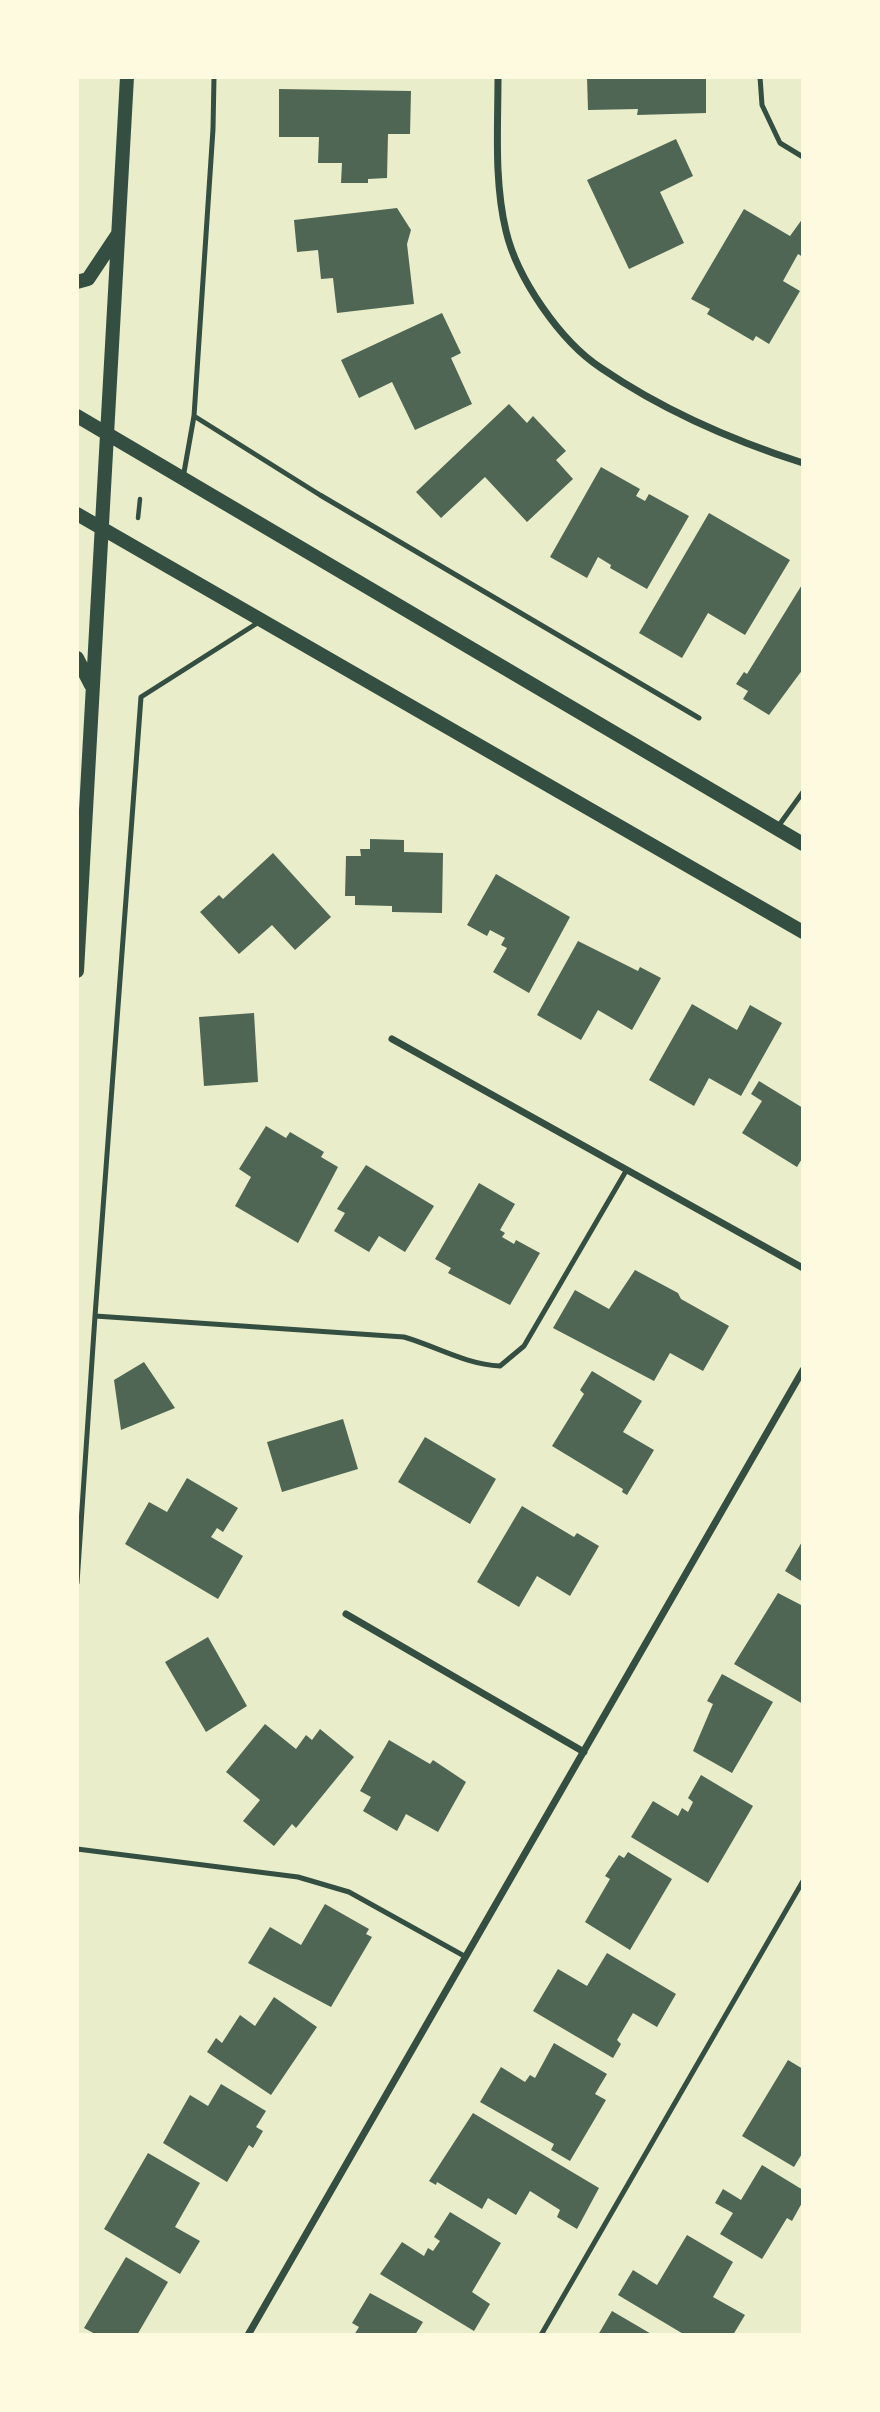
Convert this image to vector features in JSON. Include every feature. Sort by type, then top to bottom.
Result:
[{"type":"main road","points":[[77,971],[127,77]]},
{"type":"main road","points":[[77,282],[88,279],[118,234]]},
{"type":"main road","points":[[77,416],[803,844]]},
{"type":"main road","points":[[77,514],[803,932]]},
{"type":"main road","points":[[77,658],[92,686]]},
{"type":"street","points":[[498,77],[498,180],[506,231],[520,274],[550,318],[599,367],[669,407],[803,463]]},
{"type":"street","points":[[392,1039],[803,1268]]},
{"type":"street","points":[[248,2335],[803,1370]]},
{"type":"street","points":[[346,1614],[584,1752]]},
{"type":"lane","points":[[183,478],[194,415],[214,128],[214,77]]},
{"type":"lane","points":[[760,77],[762,104],[780,143],[803,157]]},
{"type":"lane","points":[[194,415],[320,495],[699,718]]},
{"type":"lane","points":[[77,1583],[141,698],[262,620]]},
{"type":"lane","points":[[777,828],[803,792]]},
{"type":"lane","points":[[95,1316],[404,1337],[433,1345],[474,1364],[500,1366],[524,1346],[626,1171]]},
{"type":"lane","points":[[77,1849],[298,1877],[349,1892],[467,1957]]},
{"type":"lane","points":[[541,2335],[803,1881]]},
{"type":"path","points":[[138,518],[140,499]]},
{"type":"building","points":[[587,77],[706,77],[706,113],[637,115],[638,109],[588,110]]},
{"type":"building","points":[[279,89],[411,91],[410,134],[388,134],[387,178],[368,179],[368,183],[341,183],[342,163],[318,163],[319,137],[279,137]]},
{"type":"building","points":[[676,139],[693,176],[660,192],[684,243],[629,269],[587,180]]},
{"type":"building","points":[[397,208],[411,230],[407,244],[414,304],[337,313],[333,278],[321,279],[318,250],[297,252],[294,220]]},
{"type":"building","points":[[744,209],[790,236],[803,218],[803,257],[798,254],[783,281],[800,291],[769,344],[756,336],[753,341],[707,314],[710,309],[691,299]]},
{"type":"building","points":[[442,313],[461,353],[451,358],[472,404],[415,430],[392,382],[359,398],[341,360]]},
{"type":"building","points":[[509,404],[527,423],[533,416],[566,451],[556,460],[573,479],[527,522],[485,477],[441,518],[416,492]]},
{"type":"building","points":[[601,467],[640,489],[636,496],[645,501],[649,494],[689,516],[647,589],[610,568],[611,565],[598,557],[587,578],[550,557]]},
{"type":"building","points":[[709,513],[790,560],[745,635],[708,613],[682,658],[639,633]]},
{"type":"building","points":[[803,583],[803,669],[769,715],[743,699],[748,691],[736,684],[744,672],[747,674]]},
{"type":"building","points":[[370,839],[404,840],[404,852],[443,853],[442,913],[392,912],[392,906],[355,905],[355,896],[345,896],[346,856],[361,856],[360,849],[370,849]]},
{"type":"building","points":[[273,853],[331,917],[295,950],[272,925],[239,954],[200,912],[219,895],[223,899]]},
{"type":"building","points":[[496,874],[570,917],[529,993],[493,972],[507,948],[501,945],[505,938],[490,930],[487,936],[467,925]]},
{"type":"building","points":[[578,941],[638,971],[640,967],[661,978],[632,1030],[598,1010],[581,1040],[537,1015]]},
{"type":"building","points":[[692,1004],[737,1030],[750,1005],[782,1023],[741,1096],[709,1078],[694,1106],[649,1080]]},
{"type":"building","points":[[254,1013],[258,1082],[204,1086],[199,1017]]},
{"type":"building","points":[[759,1081],[803,1108],[803,1157],[797,1167],[742,1133],[762,1101],[751,1094]]},
{"type":"building","points":[[266,1126],[286,1138],[290,1132],[324,1152],[321,1157],[338,1167],[298,1243],[235,1206],[251,1177],[239,1169]]},
{"type":"building","points":[[366,1165],[434,1206],[405,1252],[379,1236],[369,1252],[334,1231],[345,1213],[337,1209]]},
{"type":"building","points":[[479,1183],[515,1204],[500,1230],[505,1233],[502,1237],[514,1244],[516,1240],[540,1253],[510,1305],[448,1273],[451,1268],[435,1259]]},
{"type":"building","points":[[635,1270],[678,1293],[681,1299],[729,1326],[703,1371],[670,1353],[654,1381],[553,1328],[575,1290],[609,1309]]},
{"type":"building","points":[[144,1362],[175,1408],[121,1430],[114,1380]]},
{"type":"building","points":[[592,1371],[642,1401],[623,1432],[654,1450],[627,1495],[622,1492],[623,1489],[552,1446],[584,1394],[580,1390]]},
{"type":"building","points":[[343,1419],[358,1469],[282,1492],[267,1442]]},
{"type":"building","points":[[425,1437],[496,1479],[470,1524],[398,1482]]},
{"type":"building","points":[[187,1478],[238,1508],[223,1532],[217,1528],[211,1537],[243,1556],[218,1599],[125,1544],[149,1502],[167,1512]]},
{"type":"building","points":[[522,1506],[574,1537],[577,1533],[599,1546],[570,1596],[537,1576],[519,1607],[477,1582]]},
{"type":"building","points":[[803,1540],[803,1582],[785,1571]]},
{"type":"building","points":[[778,1593],[803,1606],[803,1704],[734,1664]]},
{"type":"building","points":[[208,1637],[247,1706],[206,1732],[165,1662]]},
{"type":"building","points":[[722,1674],[773,1702],[732,1773],[693,1751],[713,1704],[707,1701]]},
{"type":"building","points":[[265,1724],[296,1749],[306,1735],[312,1740],[320,1729],[354,1757],[296,1828],[292,1824],[274,1846],[243,1821],[260,1800],[226,1772]]},
{"type":"building","points":[[389,1740],[430,1764],[433,1760],[466,1782],[438,1832],[406,1814],[397,1831],[363,1811],[371,1797],[360,1791]]},
{"type":"building","points":[[701,1775],[753,1806],[708,1883],[631,1837],[653,1801],[678,1816],[682,1808],[688,1812],[693,1802],[688,1798]]},
{"type":"building","points":[[628,1852],[672,1879],[630,1950],[585,1922],[610,1879],[605,1876],[619,1855],[624,1858]]},
{"type":"building","points":[[325,1904],[369,1929],[366,1934],[372,1937],[331,2007],[248,1963],[270,1927],[301,1945]]},
{"type":"building","points":[[607,1953],[676,1994],[657,2027],[633,2013],[617,2040],[621,2044],[613,2058],[533,2011],[558,1969],[587,1986]]},
{"type":"building","points":[[274,1997],[317,2027],[271,2095],[207,2052],[216,2038],[222,2043],[240,2015],[255,2026]]},
{"type":"building","points":[[554,2043],[607,2074],[595,2094],[606,2100],[570,2161],[551,2150],[554,2144],[480,2102],[501,2067],[525,2082],[530,2075],[535,2078]]},
{"type":"building","points":[[788,2060],[803,2069],[803,2152],[794,2167],[742,2136]]},
{"type":"building","points":[[221,2084],[266,2111],[256,2127],[263,2131],[253,2148],[249,2145],[227,2182],[163,2143],[190,2095],[208,2106]]},
{"type":"building","points":[[473,2113],[599,2188],[577,2229],[557,2217],[560,2210],[530,2191],[516,2215],[488,2198],[482,2209],[437,2182],[436,2185],[429,2181]]},
{"type":"building","points":[[148,2153],[200,2183],[175,2227],[200,2241],[180,2274],[104,2229]]},
{"type":"building","points":[[762,2165],[803,2190],[803,2201],[792,2221],[787,2218],[762,2259],[720,2234],[733,2213],[715,2203],[723,2189],[741,2200]]},
{"type":"building","points":[[450,2212],[501,2243],[472,2292],[490,2304],[474,2331],[380,2274],[402,2242],[424,2256],[428,2248],[433,2251],[440,2241],[434,2237]]},
{"type":"building","points":[[687,2235],[733,2262],[713,2297],[745,2315],[733,2335],[685,2335],[618,2295],[633,2270],[657,2285]]},
{"type":"building","points":[[126,2257],[168,2282],[137,2335],[97,2335],[84,2328]]},
{"type":"building","points":[[370,2293],[423,2322],[415,2335],[354,2335],[359,2327],[352,2323]]},
{"type":"building","points":[[612,2311],[653,2335],[598,2335]]}]
